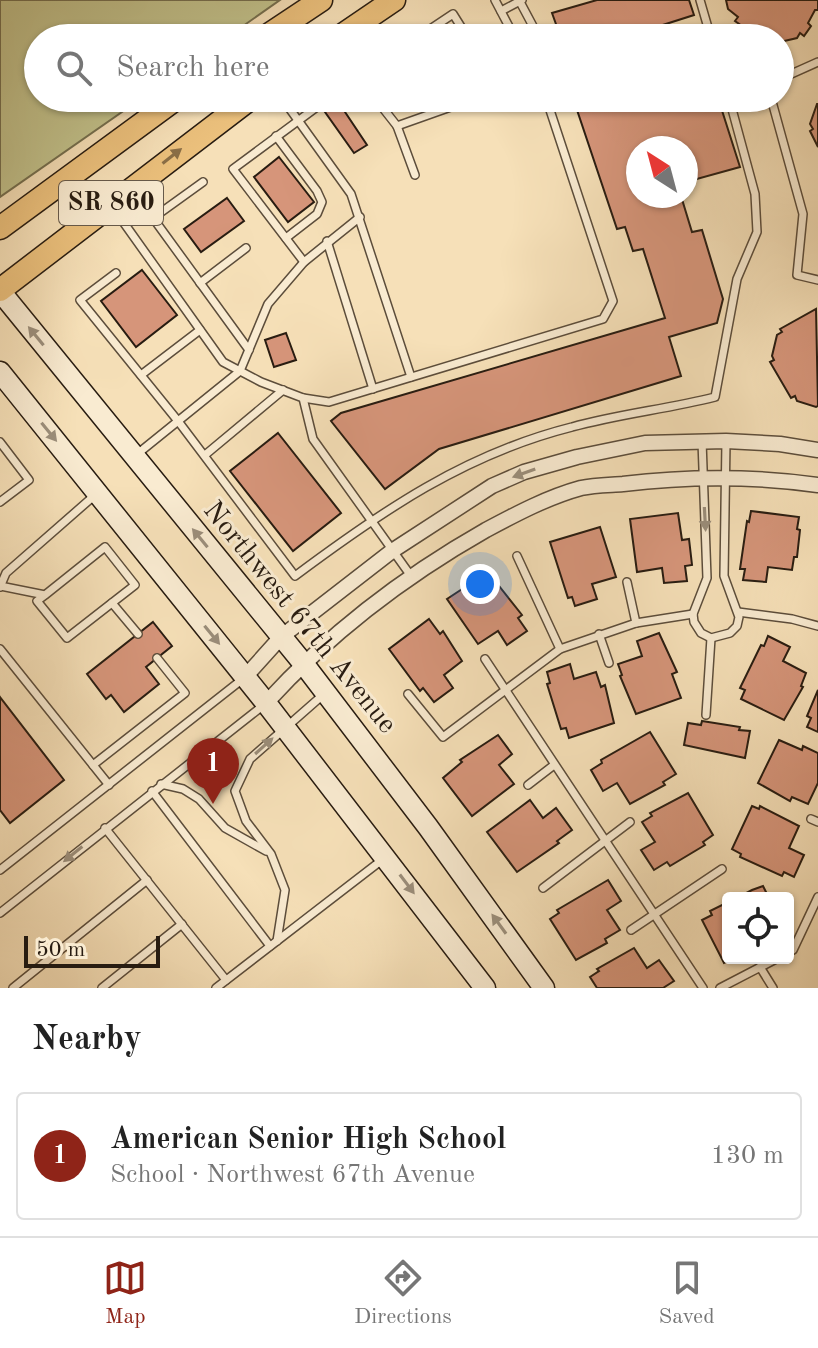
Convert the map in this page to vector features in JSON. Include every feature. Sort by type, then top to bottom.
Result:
[{"type":"main road","points":[[285,24],[321,0]]},
{"type":"main road","points":[[359,24],[394,0]]},
{"type":"main road","name":"SR 860","points":[[0,228],[158,112]]},
{"type":"main road","name":"SR 860","points":[[0,290],[232,112]]},
{"type":"main road","name":"Northwest 67th Avenue","points":[[0,290],[303,663],[428,827],[544,988]]},
{"type":"main road","points":[[0,372],[246,676],[485,988]]},
{"type":"street","points":[[246,676],[281,637],[392,551],[492,486],[524,472],[645,443],[726,441],[818,450]]},
{"type":"street","points":[[266,703],[303,663],[411,576],[520,512],[582,488],[702,477],[781,480],[818,485]]},
{"type":"lane","points":[[495,0],[508,24]]},
{"type":"lane","points":[[501,11],[520,0],[532,24]]},
{"type":"lane","points":[[700,0],[707,24]]},
{"type":"lane","points":[[438,24],[453,14],[459,24]]},
{"type":"lane","points":[[794,73],[818,62]]},
{"type":"lane","points":[[292,112],[351,194],[411,377]]},
{"type":"lane","points":[[304,262],[233,169],[309,112]]},
{"type":"lane","points":[[386,112],[397,126],[415,175]]},
{"type":"lane","points":[[397,126],[436,112]]},
{"type":"lane","points":[[110,204],[223,362],[303,398],[329,402],[603,319],[613,301],[551,112]]},
{"type":"lane","points":[[116,273],[80,300],[205,455],[295,576],[370,520],[417,490],[494,453],[571,427],[715,397],[737,279],[757,232],[755,194],[733,112]]},
{"type":"lane","points":[[775,112],[803,214],[797,275],[818,280]]},
{"type":"lane","points":[[276,136],[322,202],[317,214],[286,238]]},
{"type":"lane","points":[[203,182],[153,218],[249,350]]},
{"type":"lane","points":[[134,457],[240,371],[268,304],[304,262],[360,217]]},
{"type":"lane","points":[[327,241],[373,389]]},
{"type":"lane","points":[[200,283],[246,248]]},
{"type":"lane","points":[[141,375],[200,330]]},
{"type":"lane","points":[[205,455],[283,390]]},
{"type":"lane","points":[[303,398],[313,439],[411,576]]},
{"type":"lane","points":[[702,441],[707,578],[693,614],[701,633],[711,638],[730,633],[737,626],[738,612],[724,576],[726,441]]},
{"type":"lane","points":[[0,442],[29,480],[0,502]]},
{"type":"lane","points":[[45,595],[0,586],[6,573],[97,493]]},
{"type":"lane","points":[[105,547],[135,585],[67,638],[37,601],[45,595],[105,547]]},
{"type":"lane","points":[[517,556],[560,649]]},
{"type":"lane","points":[[627,582],[636,623]]},
{"type":"lane","points":[[112,603],[138,634]]},
{"type":"lane","points":[[738,612],[770,615],[818,626]]},
{"type":"lane","points":[[408,694],[443,737],[560,649],[636,623],[693,614]]},
{"type":"lane","points":[[599,634],[609,663]]},
{"type":"lane","points":[[706,715],[711,638]]},
{"type":"lane","points":[[0,649],[109,785]]},
{"type":"lane","points":[[93,765],[185,693],[157,658]]},
{"type":"lane","points":[[485,659],[703,988]]},
{"type":"lane","points":[[0,856],[4,867],[246,676]]},
{"type":"lane","points":[[274,944],[285,890],[271,854],[246,821],[235,791],[250,759],[326,693]]},
{"type":"lane","points":[[0,913],[266,703]]},
{"type":"lane","points":[[528,785],[554,765]]},
{"type":"lane","points":[[161,784],[183,789],[199,799],[225,828],[271,854]]},
{"type":"lane","points":[[152,791],[274,944]]},
{"type":"lane","points":[[543,888],[630,822]]},
{"type":"lane","points":[[105,828],[226,980]]},
{"type":"lane","points":[[216,988],[386,856]]},
{"type":"lane","points":[[631,930],[722,869]]},
{"type":"lane","points":[[13,988],[147,880]]},
{"type":"lane","points":[[794,948],[818,897]]},
{"type":"lane","points":[[102,988],[182,924]]},
{"type":"lane","points":[[720,988],[766,964]]},
{"type":"lane","points":[[760,967],[773,988]]},
{"type":"green space","points":[[0,0],[280,0],[246,24],[24,24],[24,112],[122,112],[0,197]]},
{"type":"building","points":[[597,0],[689,0],[694,15],[666,24],[556,24],[552,13]]},
{"type":"building","points":[[726,0],[818,0],[818,10],[808,23],[811,26],[804,36],[800,33],[794,39],[794,24],[739,24],[735,21],[738,17],[728,9]]},
{"type":"building","points":[[817,104],[818,147],[810,131],[813,129],[810,124]]},
{"type":"building","points":[[325,112],[345,112],[367,145],[354,153]]},
{"type":"building","points":[[578,112],[722,112],[740,167],[698,179],[698,136],[626,136],[626,208],[685,208],[692,232],[702,230],[723,299],[717,323],[669,337],[681,376],[439,449],[385,489],[331,421],[341,413],[665,318],[643,249],[633,251],[625,227],[617,229]]},
{"type":"building","points":[[279,157],[314,202],[288,222],[254,177]]},
{"type":"building","points":[[227,198],[244,221],[201,252],[184,229]]},
{"type":"building","points":[[142,270],[177,315],[136,347],[101,301]]},
{"type":"building","points":[[816,309],[816,407],[797,401],[795,396],[791,398],[770,362],[774,360],[772,356],[777,335],[782,332],[780,329]]},
{"type":"building","points":[[286,333],[296,360],[274,367],[265,340]]},
{"type":"building","points":[[278,433],[341,513],[293,551],[230,471]]},
{"type":"building","points":[[751,511],[799,517],[797,557],[794,557],[792,570],[768,567],[766,582],[743,580],[745,569],[740,569]]},
{"type":"building","points":[[678,513],[682,540],[689,539],[692,565],[685,566],[687,581],[664,583],[662,568],[637,572],[630,519]]},
{"type":"building","points":[[600,527],[616,577],[592,584],[597,599],[575,606],[572,597],[568,598],[550,542]]},
{"type":"building","points":[[488,572],[522,615],[518,618],[527,631],[507,645],[498,631],[478,644],[447,599]]},
{"type":"building","points":[[429,619],[440,634],[443,631],[462,661],[444,675],[453,688],[434,702],[423,688],[420,691],[389,649]]},
{"type":"building","points":[[153,622],[172,646],[146,667],[159,684],[124,712],[111,695],[106,699],[87,674]]},
{"type":"building","points":[[659,633],[677,672],[672,674],[681,698],[636,714],[618,664],[642,656],[637,641]]},
{"type":"building","points":[[768,636],[790,647],[783,661],[806,673],[803,687],[784,720],[741,699],[745,690],[740,688]]},
{"type":"building","points":[[570,664],[574,679],[596,672],[601,687],[605,685],[614,723],[569,738],[566,728],[561,729],[547,684],[550,683],[547,672]]},
{"type":"building","points":[[818,690],[818,732],[807,727],[811,718],[807,716]]},
{"type":"building","points":[[0,697],[64,780],[10,823],[0,810]]},
{"type":"building","points":[[702,721],[750,731],[745,758],[684,745],[688,723],[701,725]]},
{"type":"building","points":[[650,732],[676,774],[663,782],[665,785],[630,804],[617,783],[603,791],[591,770],[602,763],[601,760]]},
{"type":"building","points":[[498,735],[512,754],[499,765],[514,784],[472,816],[443,778],[462,762],[460,760]]},
{"type":"building","points":[[779,740],[818,753],[818,783],[808,804],[792,797],[790,801],[758,783]]},
{"type":"building","points":[[688,793],[713,835],[703,842],[705,845],[670,866],[667,862],[654,870],[641,850],[655,842],[642,822],[652,816],[650,813]]},
{"type":"building","points":[[530,800],[543,818],[556,808],[572,830],[557,841],[559,843],[517,872],[487,832]]},
{"type":"building","points":[[752,806],[759,809],[760,806],[799,826],[789,848],[804,855],[794,877],[784,872],[782,876],[740,857],[741,854],[732,849]]},
{"type":"building","points":[[608,880],[621,901],[607,910],[620,930],[605,939],[607,943],[576,960],[550,919],[559,913],[557,910]]},
{"type":"building","points":[[763,886],[766,892],[748,892]]},
{"type":"building","points":[[722,905],[722,959],[702,920],[712,915],[710,911]]},
{"type":"building","points":[[634,948],[647,968],[659,960],[674,981],[663,988],[597,988],[590,977],[599,971],[597,969]]},
{"type":"place","name":"American Senior High School","points":[[213,804]]}]
